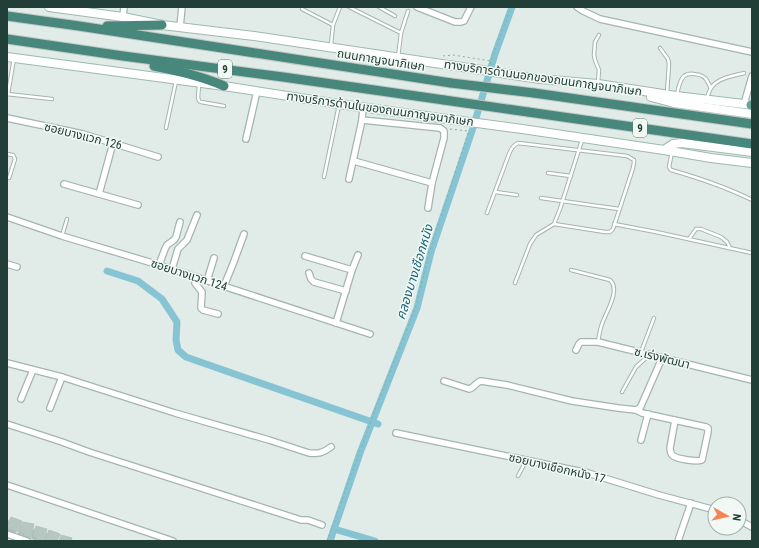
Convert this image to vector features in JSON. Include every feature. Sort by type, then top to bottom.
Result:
[{"type":"highway","name":"ถนนกาญจนาภิเษก","points":[[7,16],[451,82],[752,124]]},
{"type":"highway","points":[[79,26],[162,25]]},
{"type":"highway","name":"9","points":[[7,39],[752,144]]},
{"type":"highway","points":[[123,56],[136,62],[209,79],[224,86]]},
{"type":"main road","name":"ทางบริการด้านนอกของถนนกาญจนาภิเษก","points":[[49,7],[80,9],[162,25],[254,36],[540,79],[598,84],[667,95],[750,105]]},
{"type":"main road","name":"ทางบริการด้านในของถนนกาญจนาภิเษก","points":[[10,57],[224,86],[339,104],[752,163]]},
{"type":"main road","points":[[625,89],[674,103],[752,114]]},
{"type":"main road","points":[[668,150],[673,144],[682,143],[752,152]]},
{"type":"street","points":[[123,17],[124,7]]},
{"type":"street","points":[[180,27],[182,7]]},
{"type":"street","points":[[417,7],[455,22],[461,22],[464,21],[471,7]]},
{"type":"street","points":[[577,7],[600,19],[752,52]]},
{"type":"street","points":[[750,105],[752,76]]},
{"type":"street","points":[[246,139],[257,91]]},
{"type":"street","points":[[349,179],[362,120],[363,107]]},
{"type":"street","name":"ซอยบางแวก 126","points":[[7,118],[83,134],[158,157]]},
{"type":"street","points":[[362,120],[440,128],[444,132],[444,138],[432,183],[428,208]]},
{"type":"street","points":[[99,194],[113,143]]},
{"type":"street","points":[[354,161],[432,183]]},
{"type":"street","points":[[64,184],[138,205]]},
{"type":"street","points":[[172,269],[178,249],[187,240],[197,215]]},
{"type":"street","name":"ซอยบางแวก 124","points":[[7,217],[62,236],[207,280],[370,334]]},
{"type":"street","points":[[159,265],[167,245],[176,237],[180,222]]},
{"type":"street","points":[[224,286],[244,234]]},
{"type":"street","points":[[336,323],[358,255]]},
{"type":"street","points":[[305,256],[352,270]]},
{"type":"street","points":[[207,280],[214,258]]},
{"type":"street","points":[[7,264],[17,267]]},
{"type":"street","points":[[309,273],[314,282],[346,291]]},
{"type":"street","points":[[196,277],[195,283],[202,292],[201,308],[203,310],[218,314]]},
{"type":"street","name":"ซ.เร่งพัฒนา","points":[[576,350],[581,342],[598,342],[752,380]]},
{"type":"street","points":[[636,410],[640,408],[662,358]]},
{"type":"street","points":[[7,362],[308,453],[321,453],[331,447]]},
{"type":"street","points":[[21,399],[33,370]]},
{"type":"street","points":[[50,408],[62,378]]},
{"type":"street","points":[[444,381],[469,389],[472,388],[477,382],[481,381],[507,385],[572,401],[636,410],[648,414],[706,426],[708,428],[707,438],[702,460],[696,462],[672,455],[670,448],[675,420]]},
{"type":"street","points":[[641,440],[648,414]]},
{"type":"street","points":[[7,424],[301,520],[308,520],[322,525]]},
{"type":"street","name":"ซอยบางเชือกหนัง 17","points":[[396,433],[588,473],[658,495],[707,508]]},
{"type":"street","points":[[7,485],[173,541]]},
{"type":"street","points":[[678,541],[691,503]]},
{"type":"street","points":[[9,537],[27,541]]},
{"type":"lane","points":[[331,48],[333,25],[340,7]]},
{"type":"lane","points":[[349,7],[355,8],[401,33]]},
{"type":"lane","points":[[379,7],[395,16]]},
{"type":"lane","points":[[302,9],[333,25]]},
{"type":"lane","points":[[398,58],[401,33],[408,11]]},
{"type":"lane","points":[[598,84],[599,70],[594,55],[595,42],[599,35]]},
{"type":"lane","points":[[660,48],[668,59],[669,64],[667,95]]},
{"type":"lane","points":[[10,57],[8,94],[52,99]]},
{"type":"lane","points":[[706,100],[711,88],[720,80],[744,73]]},
{"type":"lane","points":[[676,96],[682,80],[685,76],[690,74],[706,78],[711,88]]},
{"type":"lane","points":[[166,128],[176,80]]},
{"type":"lane","points":[[200,83],[199,100],[202,102],[224,106]]},
{"type":"lane","points":[[324,177],[339,104]]},
{"type":"lane","points":[[515,283],[530,244],[536,235],[554,224],[583,138]]},
{"type":"lane","points":[[487,213],[514,144],[518,143],[627,156],[634,160],[613,229],[610,232],[554,224]]},
{"type":"lane","points":[[668,150],[669,167],[671,170],[703,179],[752,200]]},
{"type":"lane","points":[[7,154],[13,155],[15,159],[9,178]]},
{"type":"lane","points":[[548,173],[571,176]]},
{"type":"lane","points":[[495,192],[517,195]]},
{"type":"lane","points":[[541,198],[619,209]]},
{"type":"lane","points":[[62,236],[67,219]]},
{"type":"lane","points":[[614,224],[752,253]]},
{"type":"lane","points":[[689,239],[696,229],[701,229],[724,240],[730,248]]},
{"type":"lane","points":[[571,270],[610,280],[614,283],[614,295],[601,325],[598,342]]},
{"type":"lane","points":[[641,353],[654,318]]},
{"type":"lane","points":[[622,392],[636,367],[649,355]]},
{"type":"lane","points":[[518,476],[527,460]]},
{"type":"path","points":[[490,65],[510,7]]},
{"type":"path","points":[[443,56],[453,55],[491,61]]},
{"type":"path","points":[[327,541],[376,407],[416,306],[429,253],[469,131],[440,128]]},
{"type":"building","points":[[11,517],[22,521],[18,532],[7,528]]},
{"type":"building","points":[[23,522],[34,524],[31,538],[24,537],[25,533],[20,532]]},
{"type":"building","points":[[36,526],[47,529],[44,541],[37,540],[37,537],[33,536]]},
{"type":"building","points":[[49,530],[60,534],[57,541],[45,541]]},
{"type":"building","points":[[61,535],[72,538],[71,541],[59,541]]},
{"type":"waterway","name":"คลองบางเชือกหนัง","points":[[330,541],[360,453],[417,308],[431,252],[473,128],[495,54],[512,7]]},
{"type":"waterway","points":[[107,271],[138,281],[162,299],[177,322],[176,340],[178,350],[186,357],[378,424]]},
{"type":"waterway","points":[[334,529],[375,541]]}]
